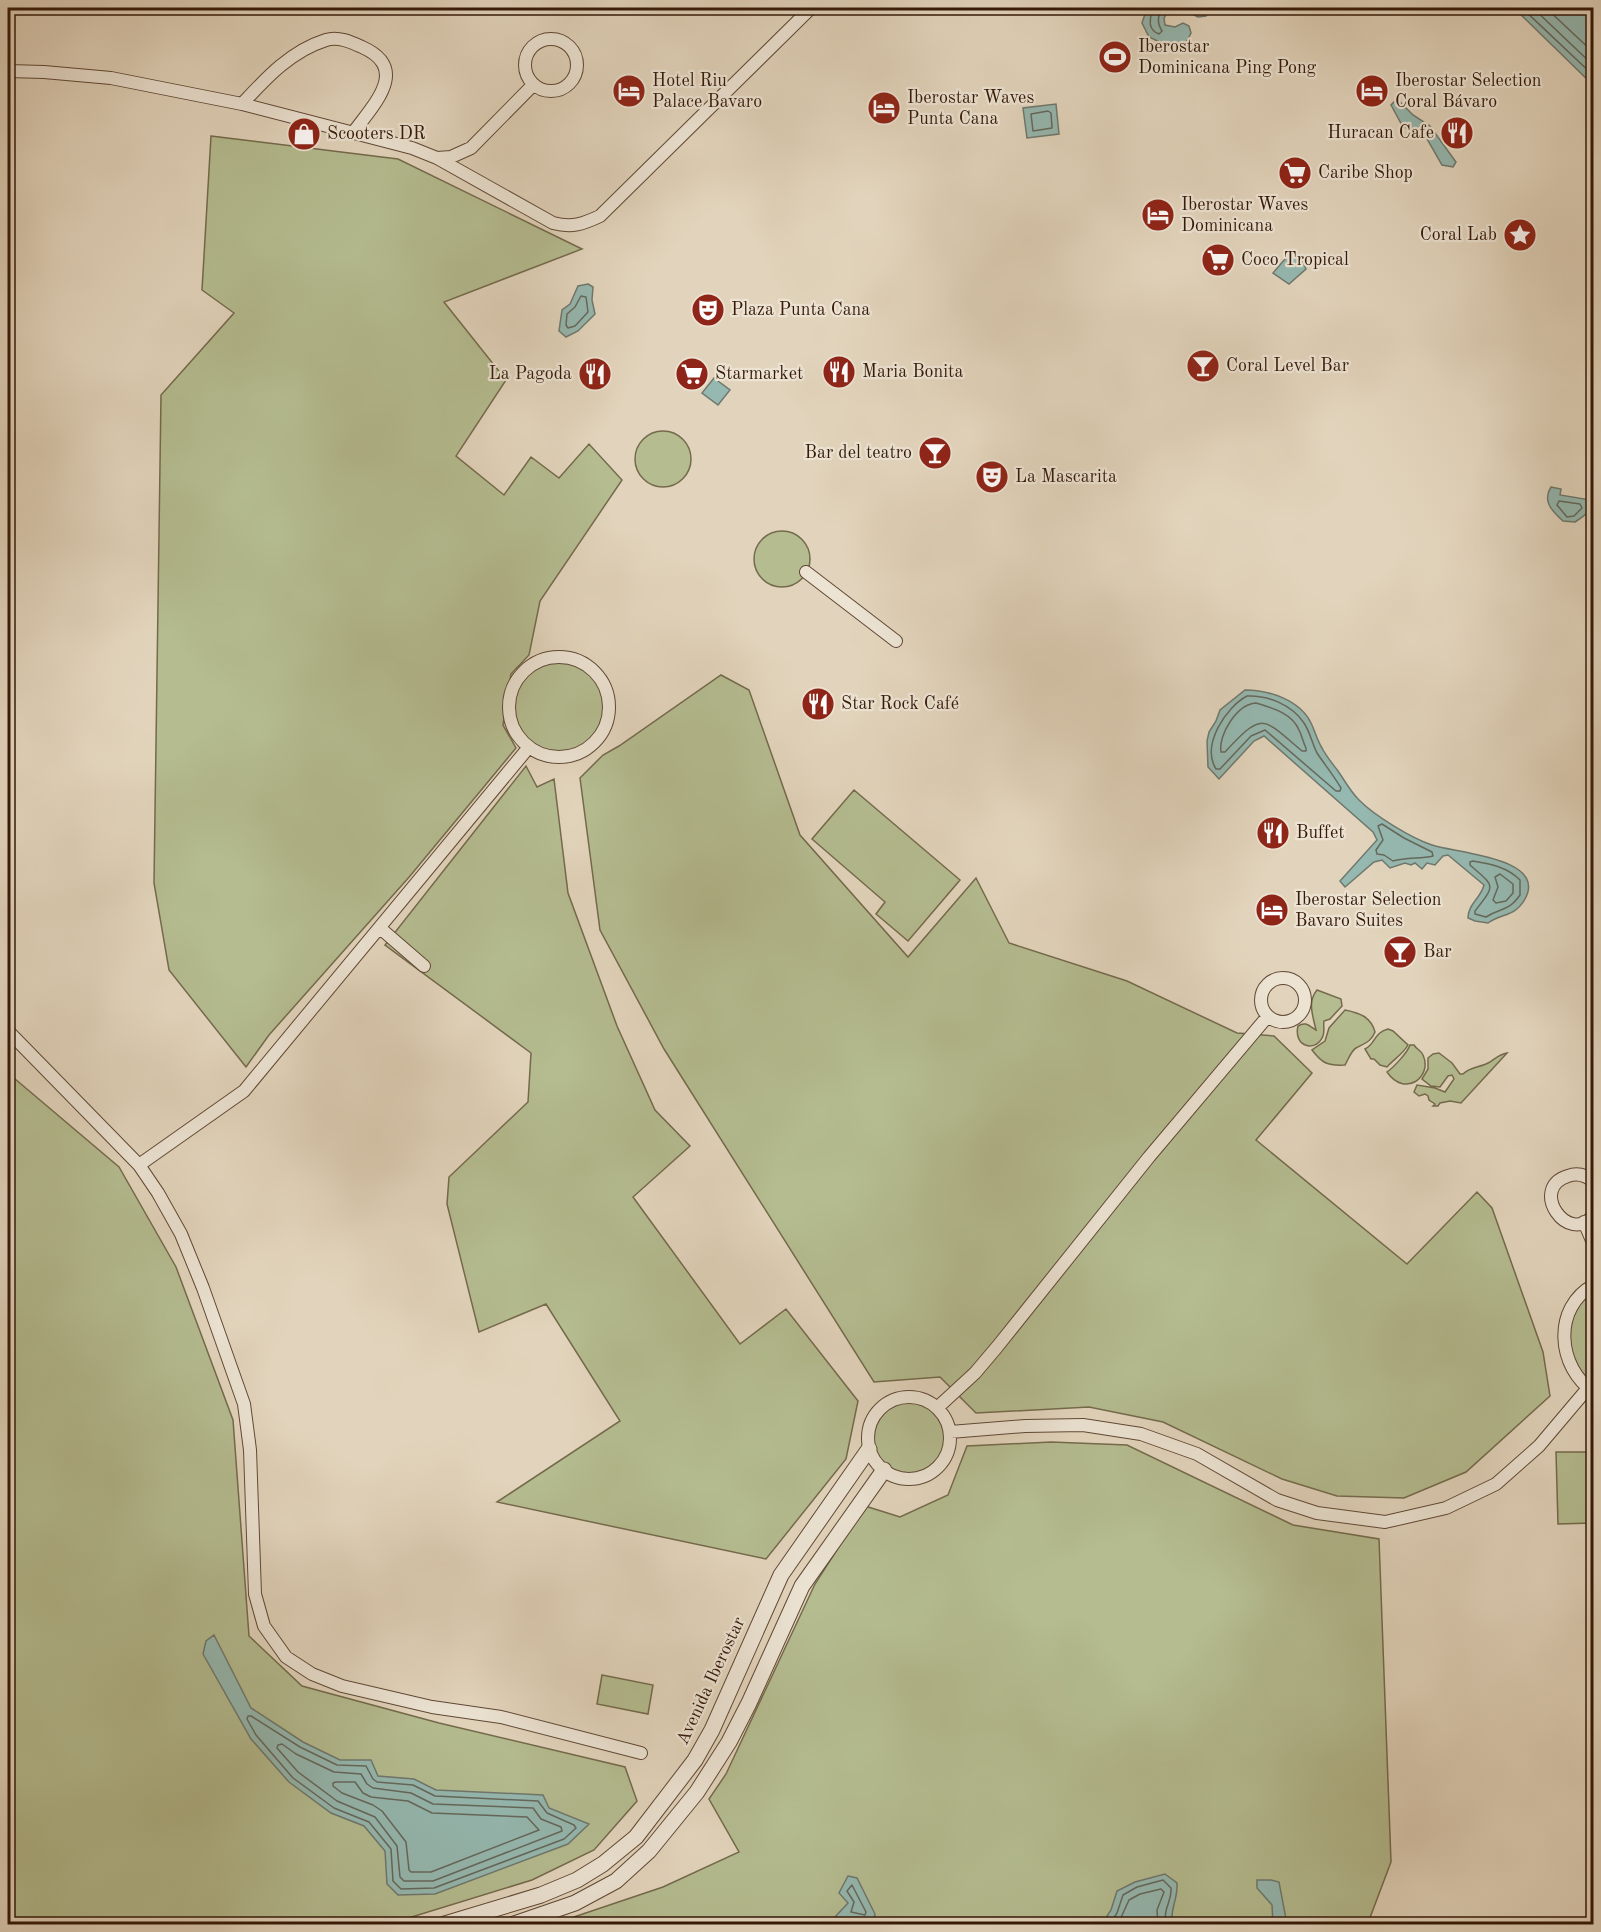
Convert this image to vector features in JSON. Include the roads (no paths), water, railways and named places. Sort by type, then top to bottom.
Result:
[{"type":"street","points":[[8,71],[111,78],[242,104],[412,148],[437,158],[553,223],[566,226],[580,225],[600,216],[811,8]]},
{"type":"street","points":[[242,104],[284,61],[328,39],[337,38],[370,51],[380,58],[386,74],[386,83],[381,94],[353,133]]},
{"type":"street","points":[[556,39],[570,48],[577,64],[572,80],[558,90],[549,91],[533,85],[528,78],[525,62],[532,47],[539,42],[556,39]]},
{"type":"street","points":[[437,158],[462,153],[471,148],[533,85]]},
{"type":"street","points":[[806,572],[896,641]]},
{"type":"street","points":[[551,657],[568,658],[584,663],[597,674],[606,688],[609,705],[607,722],[601,734],[591,745],[566,756],[551,756],[529,747],[519,736],[510,717],[510,696],[515,682],[535,663],[551,657]]},
{"type":"street","points":[[139,1165],[244,1091],[529,747]]},
{"type":"street","points":[[380,928],[424,966]]},
{"type":"street","points":[[937,1408],[975,1373],[997,1347],[1149,1157],[1268,1016]]},
{"type":"street","points":[[8,1031],[139,1165],[158,1192],[181,1234],[203,1288],[244,1404],[250,1450],[255,1594],[264,1626],[286,1657],[312,1674],[342,1686],[432,1707],[501,1718],[641,1753]]},
{"type":"street","points":[[1593,1182],[1587,1176],[1574,1173],[1563,1177],[1555,1185],[1551,1196],[1554,1211],[1560,1219],[1571,1223],[1589,1219],[1593,1245]]},
{"type":"street","points":[[950,1432],[1025,1426],[1083,1425],[1141,1434],[1197,1454],[1278,1500],[1317,1513],[1385,1522],[1446,1508],[1496,1484],[1539,1446],[1591,1390],[1577,1378],[1569,1365],[1563,1344],[1565,1323],[1573,1304],[1593,1285]]},
{"type":"street","points":[[913,1397],[937,1408],[950,1432],[949,1446],[944,1459],[935,1469],[923,1476],[910,1478],[896,1476],[884,1470],[875,1461],[868,1436],[871,1423],[887,1403],[900,1398],[913,1397]]},
{"type":"street","name":"Avenida Iberostar","points":[[445,1924],[541,1895],[577,1880],[603,1864],[636,1837],[694,1760],[712,1730],[781,1575],[870,1449]]},
{"type":"street","points":[[514,1924],[575,1903],[616,1881],[649,1851],[697,1792],[729,1742],[802,1586],[884,1470]]},
{"type":"water","points":[[1147,8],[1211,8],[1206,16],[1198,17],[1182,9],[1167,13],[1164,18],[1165,25],[1175,27],[1183,23],[1189,26],[1191,33],[1187,41],[1168,46],[1149,37],[1142,23]]},
{"type":"water","points":[[1514,8],[1593,8],[1593,85]]},
{"type":"water","points":[[1397,99],[1413,115],[1430,126],[1456,162],[1453,167],[1442,165],[1427,139],[1418,130],[1403,127],[1391,105]]},
{"type":"water","points":[[1056,104],[1059,134],[1027,138],[1023,108]]},
{"type":"water","points":[[1291,252],[1300,255],[1306,269],[1289,284],[1273,273]]},
{"type":"water","points":[[588,284],[593,287],[592,300],[595,314],[578,331],[566,337],[559,331],[562,310],[570,304],[578,286]]},
{"type":"water","points":[[714,378],[730,390],[718,405],[702,393]]},
{"type":"water","points":[[1551,487],[1561,489],[1560,495],[1590,500],[1593,489],[1591,509],[1575,522],[1563,521],[1552,510],[1548,501],[1548,492]]},
{"type":"water","points":[[1245,690],[1274,694],[1292,702],[1299,708],[1311,723],[1325,754],[1353,793],[1384,819],[1423,842],[1495,859],[1523,874],[1529,885],[1521,905],[1513,912],[1488,923],[1468,918],[1470,909],[1484,885],[1448,855],[1443,856],[1435,865],[1427,863],[1422,869],[1415,863],[1411,865],[1405,863],[1390,868],[1382,860],[1374,862],[1345,887],[1340,881],[1377,840],[1373,832],[1264,736],[1254,741],[1219,779],[1208,767],[1209,732],[1220,710]]},
{"type":"water","points":[[214,1635],[251,1708],[303,1742],[340,1760],[371,1760],[378,1776],[414,1779],[436,1790],[543,1795],[549,1808],[589,1824],[568,1844],[435,1894],[398,1895],[387,1884],[385,1851],[364,1826],[331,1813],[289,1782],[251,1739],[203,1654],[206,1641]]},
{"type":"water","points":[[1165,1874],[1177,1883],[1172,1924],[1102,1924],[1111,1910],[1117,1891],[1135,1882]]},
{"type":"water","points":[[848,1876],[857,1878],[875,1914],[873,1924],[861,1924],[858,1920],[838,1924],[835,1917],[848,1903],[839,1893]]},
{"type":"water","points":[[1257,1880],[1279,1882],[1287,1924],[1273,1924],[1272,1905],[1257,1888]]},
{"type":"place","name":"Iberostar Dominicana Ping Pong","points":[[1115,57]]},
{"type":"place","name":"Hotel Riu Palace Bavaro","points":[[629,91]]},
{"type":"place","name":"Iberostar Selection Coral Bávaro","points":[[1372,91]]},
{"type":"place","name":"Iberostar Waves Punta Cana","points":[[884,108]]},
{"type":"place","name":"Huracan Cafe","points":[[1457,133]]},
{"type":"place","name":"Scooters DR","points":[[304,134]]},
{"type":"place","name":"Caribe Shop","points":[[1295,173]]},
{"type":"place","name":"Iberostar Waves Dominicana","points":[[1158,215]]},
{"type":"place","name":"Coral Lab","points":[[1520,235]]},
{"type":"place","name":"Coco Tropical","points":[[1218,260]]},
{"type":"place","name":"Plaza Punta Cana","points":[[708,310]]},
{"type":"place","name":"Coral Level Bar","points":[[1203,366]]},
{"type":"place","name":"Maria Bonita","points":[[839,372]]},
{"type":"place","name":"La Pagoda","points":[[595,374]]},
{"type":"place","name":"Starmarket","points":[[692,374]]},
{"type":"place","name":"Bar del teatro","points":[[935,453]]},
{"type":"place","name":"La Mascarita","points":[[992,477]]},
{"type":"place","name":"Star Rock Café","points":[[818,704]]},
{"type":"place","name":"Buffet","points":[[1273,833]]},
{"type":"place","name":"Iberostar Selection Bavaro Suites","points":[[1272,910]]},
{"type":"place","name":"Bar","points":[[1400,952]]}]
